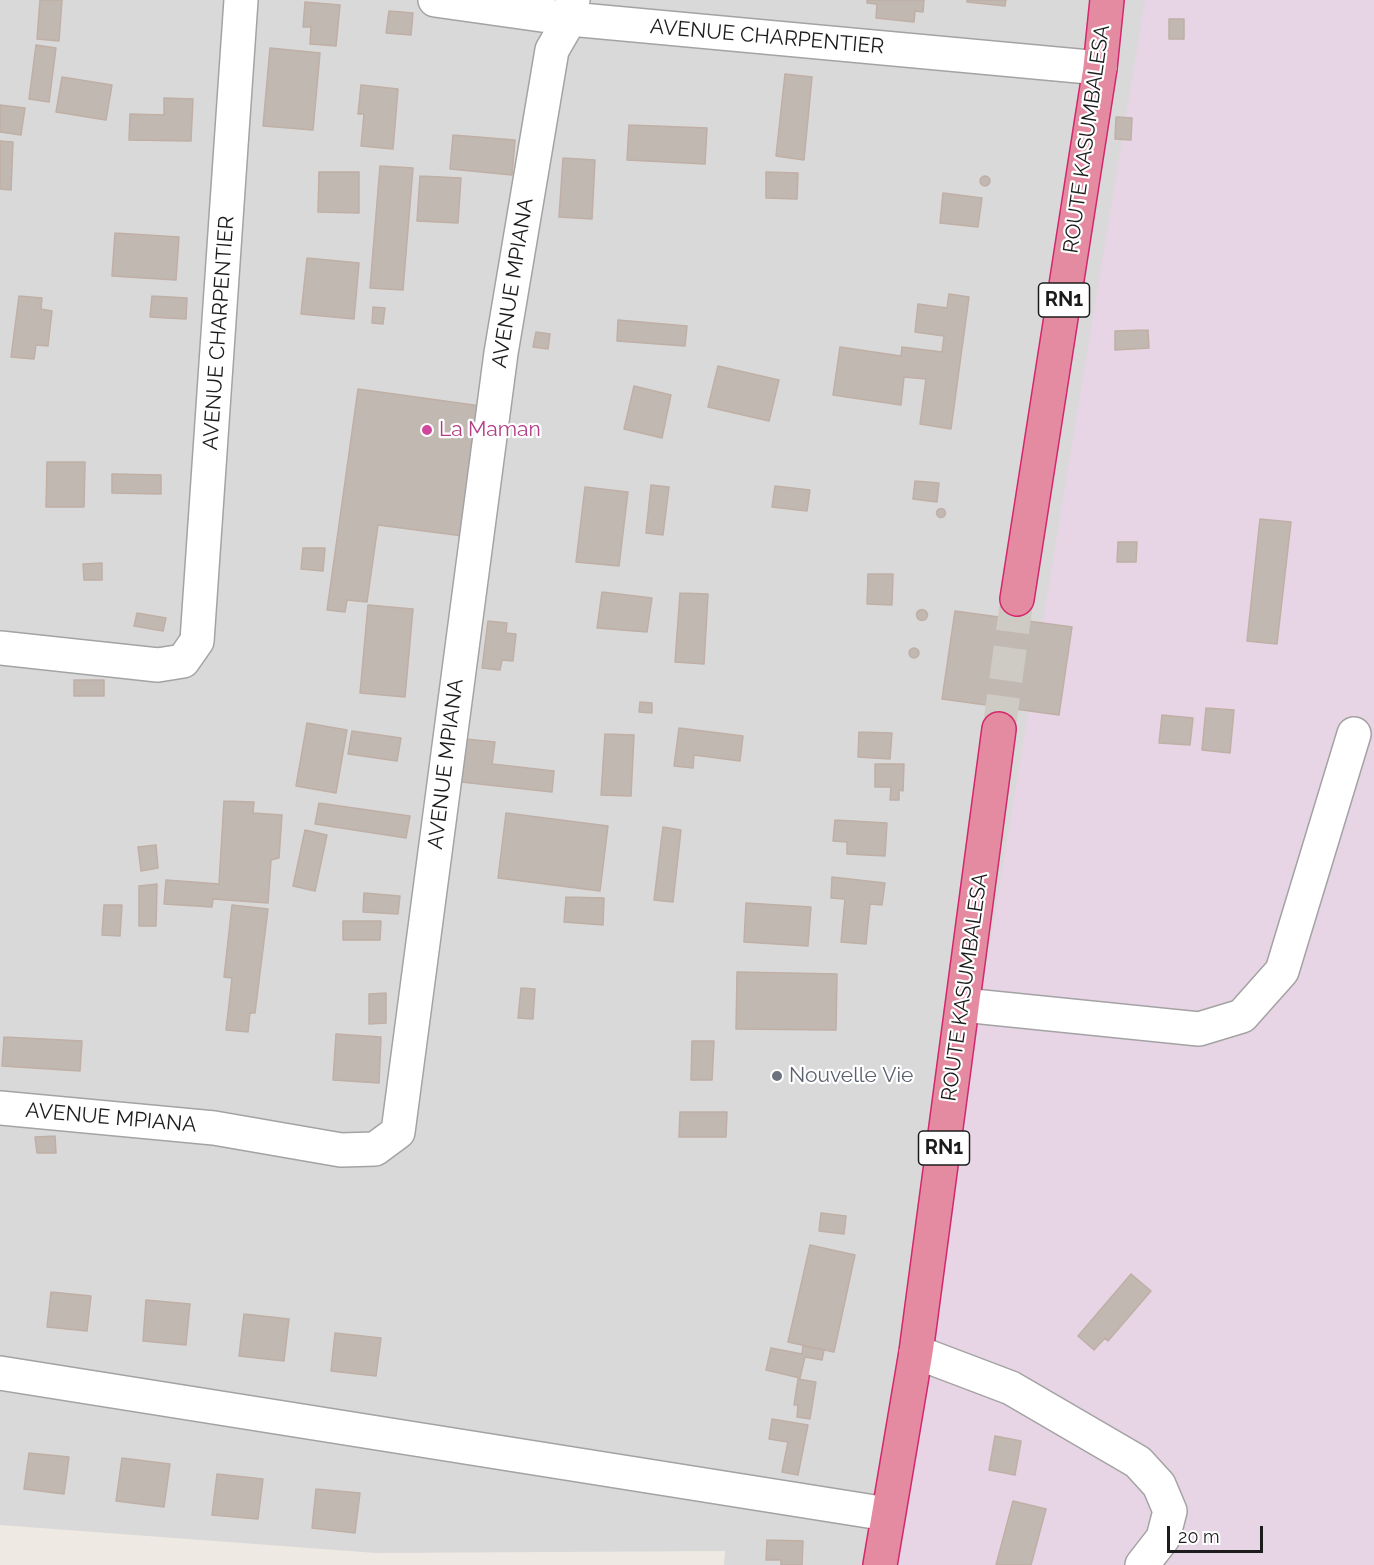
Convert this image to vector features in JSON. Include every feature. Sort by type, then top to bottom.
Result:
[{"type":"highway","name":"ROUTE KASUMBALESA","points":[[1017,599],[1100,68],[1107,0]]},
{"type":"highway","name":"ROUTE KASUMBALESA","points":[[880,1565],[916,1352],[999,729]]},
{"type":"street","name":"AVENUE CHARPENTIER","points":[[0,648],[158,665],[183,661],[197,641],[242,0]]},
{"type":"street","name":"AVENUE CHARPENTIER","points":[[435,0],[572,10],[1100,68]]},
{"type":"street","name":"AVENUE MPIANA","points":[[0,1108],[214,1128],[341,1150],[375,1149],[398,1132],[502,341],[552,50],[572,10]]},
{"type":"street","points":[[963,1005],[1199,1029],[1242,1016],[1282,971],[1354,734]]},
{"type":"street","points":[[916,1352],[1011,1388],[1138,1462],[1159,1485],[1170,1511],[1163,1538],[1142,1565]]},
{"type":"street","points":[[0,1373],[887,1514]]},
{"type":"shaded area","points":[[0,0],[1374,0],[1374,1565],[724,1565],[725,1551],[376,1553],[0,1525]]},
{"type":"shaded area","points":[[1145,0],[1374,0],[1374,1565],[894,1565],[896,1517]]},
{"type":"building","points":[[40,0],[62,0],[59,41],[37,39]]},
{"type":"building","points":[[867,0],[924,0],[923,12],[915,11],[914,22],[876,18],[877,4],[867,3]]},
{"type":"building","points":[[967,0],[1006,0],[1005,6],[967,2]]},
{"type":"building","points":[[305,2],[340,5],[336,46],[310,44],[311,27],[303,27]]},
{"type":"building","points":[[389,11],[413,13],[411,35],[386,33]]},
{"type":"building","points":[[1169,19],[1184,19],[1184,39],[1169,39]]},
{"type":"building","points":[[36,45],[56,48],[49,102],[29,99]]},
{"type":"building","points":[[270,48],[320,53],[313,130],[263,126]]},
{"type":"building","points":[[785,74],[812,77],[804,160],[776,156]]},
{"type":"building","points":[[62,77],[112,85],[106,120],[56,112]]},
{"type":"building","points":[[361,85],[398,89],[393,149],[361,146],[364,114],[358,114]]},
{"type":"building","points":[[164,98],[193,99],[191,141],[129,140],[130,114],[164,115]]},
{"type":"building","points":[[0,105],[25,108],[21,135],[0,132]]},
{"type":"building","points":[[1116,117],[1132,118],[1131,140],[1115,139]]},
{"type":"building","points":[[629,125],[707,128],[705,164],[627,160]]},
{"type":"building","points":[[453,135],[515,140],[512,175],[450,169]]},
{"type":"building","points":[[0,141],[13,142],[11,190],[0,189]]},
{"type":"building","points":[[563,158],[595,160],[592,219],[559,217]]},
{"type":"building","points":[[380,166],[413,168],[403,290],[370,288]]},
{"type":"building","points":[[319,172],[359,172],[359,213],[318,212]]},
{"type":"building","points":[[766,172],[798,173],[797,199],[766,198]]},
{"type":"building","points":[[420,176],[461,178],[458,223],[417,221]]},
{"type":"building","points":[[985,176],[989,177],[989,185],[985,186],[981,185],[980,181],[981,177]]},
{"type":"building","points":[[943,193],[982,198],[978,227],[940,223]]},
{"type":"building","points":[[115,233],[179,237],[176,280],[112,276]]},
{"type":"building","points":[[307,258],[359,263],[354,319],[301,314]]},
{"type":"building","points":[[949,294],[969,297],[951,429],[920,424],[926,379],[904,377],[901,405],[833,395],[840,347],[901,356],[902,347],[942,352],[944,336],[915,332],[918,304],[947,308]]},
{"type":"building","points":[[19,296],[42,298],[41,309],[52,311],[48,346],[36,345],[34,359],[11,357]]},
{"type":"building","points":[[152,296],[187,298],[186,319],[150,317]]},
{"type":"building","points":[[373,307],[385,308],[383,324],[372,323]]},
{"type":"building","points":[[618,320],[687,326],[685,346],[617,341]]},
{"type":"building","points":[[1148,330],[1149,348],[1115,350],[1115,331]]},
{"type":"building","points":[[536,332],[550,334],[548,349],[533,347]]},
{"type":"building","points":[[718,366],[779,380],[769,421],[708,407]]},
{"type":"building","points":[[634,386],[671,395],[662,438],[624,429]]},
{"type":"building","points":[[358,389],[481,406],[463,536],[378,525],[367,602],[347,600],[345,612],[327,610]]},
{"type":"building","points":[[47,462],[85,462],[84,507],[46,507]]},
{"type":"building","points":[[112,474],[161,475],[161,494],[112,493]]},
{"type":"building","points":[[915,481],[939,483],[937,502],[913,499]]},
{"type":"building","points":[[651,485],[669,487],[663,535],[646,533]]},
{"type":"building","points":[[775,486],[810,490],[807,511],[772,507]]},
{"type":"building","points":[[585,487],[628,492],[619,566],[576,562]]},
{"type":"building","points":[[941,509],[945,513],[941,517],[937,513]]},
{"type":"building","points":[[1260,519],[1291,522],[1277,644],[1247,641]]},
{"type":"building","points":[[1118,542],[1137,542],[1136,562],[1117,562]]},
{"type":"building","points":[[303,548],[325,548],[323,571],[301,569]]},
{"type":"building","points":[[102,563],[102,580],[84,580],[83,564]]},
{"type":"building","points":[[868,574],[893,574],[892,605],[867,604]]},
{"type":"building","points":[[602,592],[652,598],[647,632],[597,628]]},
{"type":"building","points":[[680,593],[708,594],[704,664],[675,662]]},
{"type":"building","points":[[368,605],[413,609],[405,697],[360,693]]},
{"type":"building","points":[[922,610],[926,611],[926,619],[922,620],[918,619],[917,615],[918,611]]},
{"type":"building","points":[[955,611],[1072,627],[1059,715],[942,699]]},
{"type":"building","points":[[137,613],[166,618],[163,631],[134,626]]},
{"type":"building","points":[[488,621],[507,623],[506,633],[516,634],[513,661],[502,660],[500,670],[482,668]]},
{"type":"building","points":[[914,648],[919,653],[914,658],[909,653]]},
{"type":"building","points":[[74,680],[104,680],[104,696],[74,696]]},
{"type":"building","points":[[640,702],[652,703],[652,713],[639,712]]},
{"type":"building","points":[[1206,708],[1234,710],[1230,753],[1202,750]]},
{"type":"building","points":[[1162,715],[1193,718],[1190,745],[1159,743]]},
{"type":"building","points":[[307,723],[347,730],[336,793],[296,786]]},
{"type":"building","points":[[679,728],[743,736],[740,761],[694,755],[693,768],[674,766]]},
{"type":"building","points":[[352,731],[401,738],[397,761],[348,754]]},
{"type":"building","points":[[859,732],[892,733],[890,759],[858,757]]},
{"type":"building","points":[[605,734],[634,735],[631,796],[601,795]]},
{"type":"building","points":[[466,739],[495,742],[492,764],[554,771],[552,792],[461,782]]},
{"type":"building","points":[[875,764],[904,764],[903,791],[899,790],[899,800],[890,800],[891,787],[875,787]]},
{"type":"building","points":[[224,801],[254,802],[253,813],[282,815],[279,858],[271,860],[268,903],[213,899],[212,907],[164,904],[166,880],[219,884]]},
{"type":"building","points":[[319,803],[410,816],[406,838],[315,824]]},
{"type":"building","points":[[506,813],[608,826],[600,891],[498,878]]},
{"type":"building","points":[[835,820],[887,823],[885,856],[847,854],[847,842],[833,841]]},
{"type":"building","points":[[663,827],[681,830],[673,902],[654,900]]},
{"type":"building","points":[[305,830],[327,835],[315,891],[293,886]]},
{"type":"building","points":[[156,845],[158,868],[141,871],[138,847]]},
{"type":"building","points":[[832,877],[885,883],[882,905],[870,904],[866,944],[841,942],[845,899],[831,898]]},
{"type":"building","points":[[157,884],[156,926],[139,926],[139,886]]},
{"type":"building","points":[[364,893],[400,896],[398,914],[363,912]]},
{"type":"building","points":[[566,897],[604,898],[603,925],[564,922]]},
{"type":"building","points":[[746,903],[811,907],[808,946],[744,942]]},
{"type":"building","points":[[104,905],[122,905],[120,936],[102,935]]},
{"type":"building","points":[[232,905],[268,909],[255,1013],[250,1013],[248,1032],[226,1030],[232,978],[224,977]]},
{"type":"building","points":[[343,921],[381,921],[380,940],[343,940]]},
{"type":"building","points":[[737,972],[837,974],[836,1030],[736,1029]]},
{"type":"building","points":[[521,988],[535,989],[533,1019],[518,1018]]},
{"type":"building","points":[[386,993],[386,1023],[369,1024],[369,994]]},
{"type":"building","points":[[336,1034],[381,1037],[379,1083],[333,1080]]},
{"type":"building","points":[[4,1037],[82,1041],[80,1071],[2,1066]]},
{"type":"building","points":[[692,1041],[714,1041],[712,1080],[691,1080]]},
{"type":"building","points":[[680,1112],[727,1112],[726,1137],[679,1137]]},
{"type":"building","points":[[55,1136],[56,1153],[37,1153],[35,1137]]},
{"type":"building","points":[[821,1213],[846,1216],[844,1234],[819,1231]]},
{"type":"building","points":[[810,1245],[855,1255],[834,1352],[788,1342]]},
{"type":"building","points":[[1131,1274],[1151,1291],[1108,1341],[1105,1338],[1094,1350],[1078,1336]]},
{"type":"building","points":[[51,1292],[91,1296],[87,1331],[47,1327]]},
{"type":"building","points":[[146,1300],[190,1304],[186,1345],[143,1341]]},
{"type":"building","points":[[244,1314],[289,1319],[284,1361],[239,1356]]},
{"type":"building","points":[[335,1333],[381,1338],[376,1376],[331,1371]]},
{"type":"building","points":[[803,1346],[824,1350],[822,1360],[805,1357],[800,1378],[766,1370],[771,1348],[802,1354]]},
{"type":"building","points":[[798,1379],[816,1382],[810,1419],[797,1417],[798,1405],[794,1405]]},
{"type":"building","points":[[772,1419],[808,1425],[798,1475],[782,1472],[788,1442],[769,1439]]},
{"type":"building","points":[[995,1436],[1021,1441],[1015,1475],[989,1470]]},
{"type":"building","points":[[29,1453],[69,1457],[64,1494],[24,1489]]},
{"type":"building","points":[[122,1458],[170,1464],[164,1507],[116,1501]]},
{"type":"building","points":[[217,1474],[263,1479],[258,1519],[212,1515]]},
{"type":"building","points":[[316,1489],[360,1493],[355,1533],[312,1528]]},
{"type":"building","points":[[1013,1501],[1046,1509],[1031,1565],[996,1565]]},
{"type":"building","points":[[767,1540],[803,1541],[802,1565],[781,1565],[781,1560],[766,1560]]},
{"type":"tunnel","points":[[999,729],[1017,599]]},
{"type":"place","name":"La Maman","points":[[427,430]]},
{"type":"place","name":"Nouvelle Vie","points":[[777,1076]]}]
